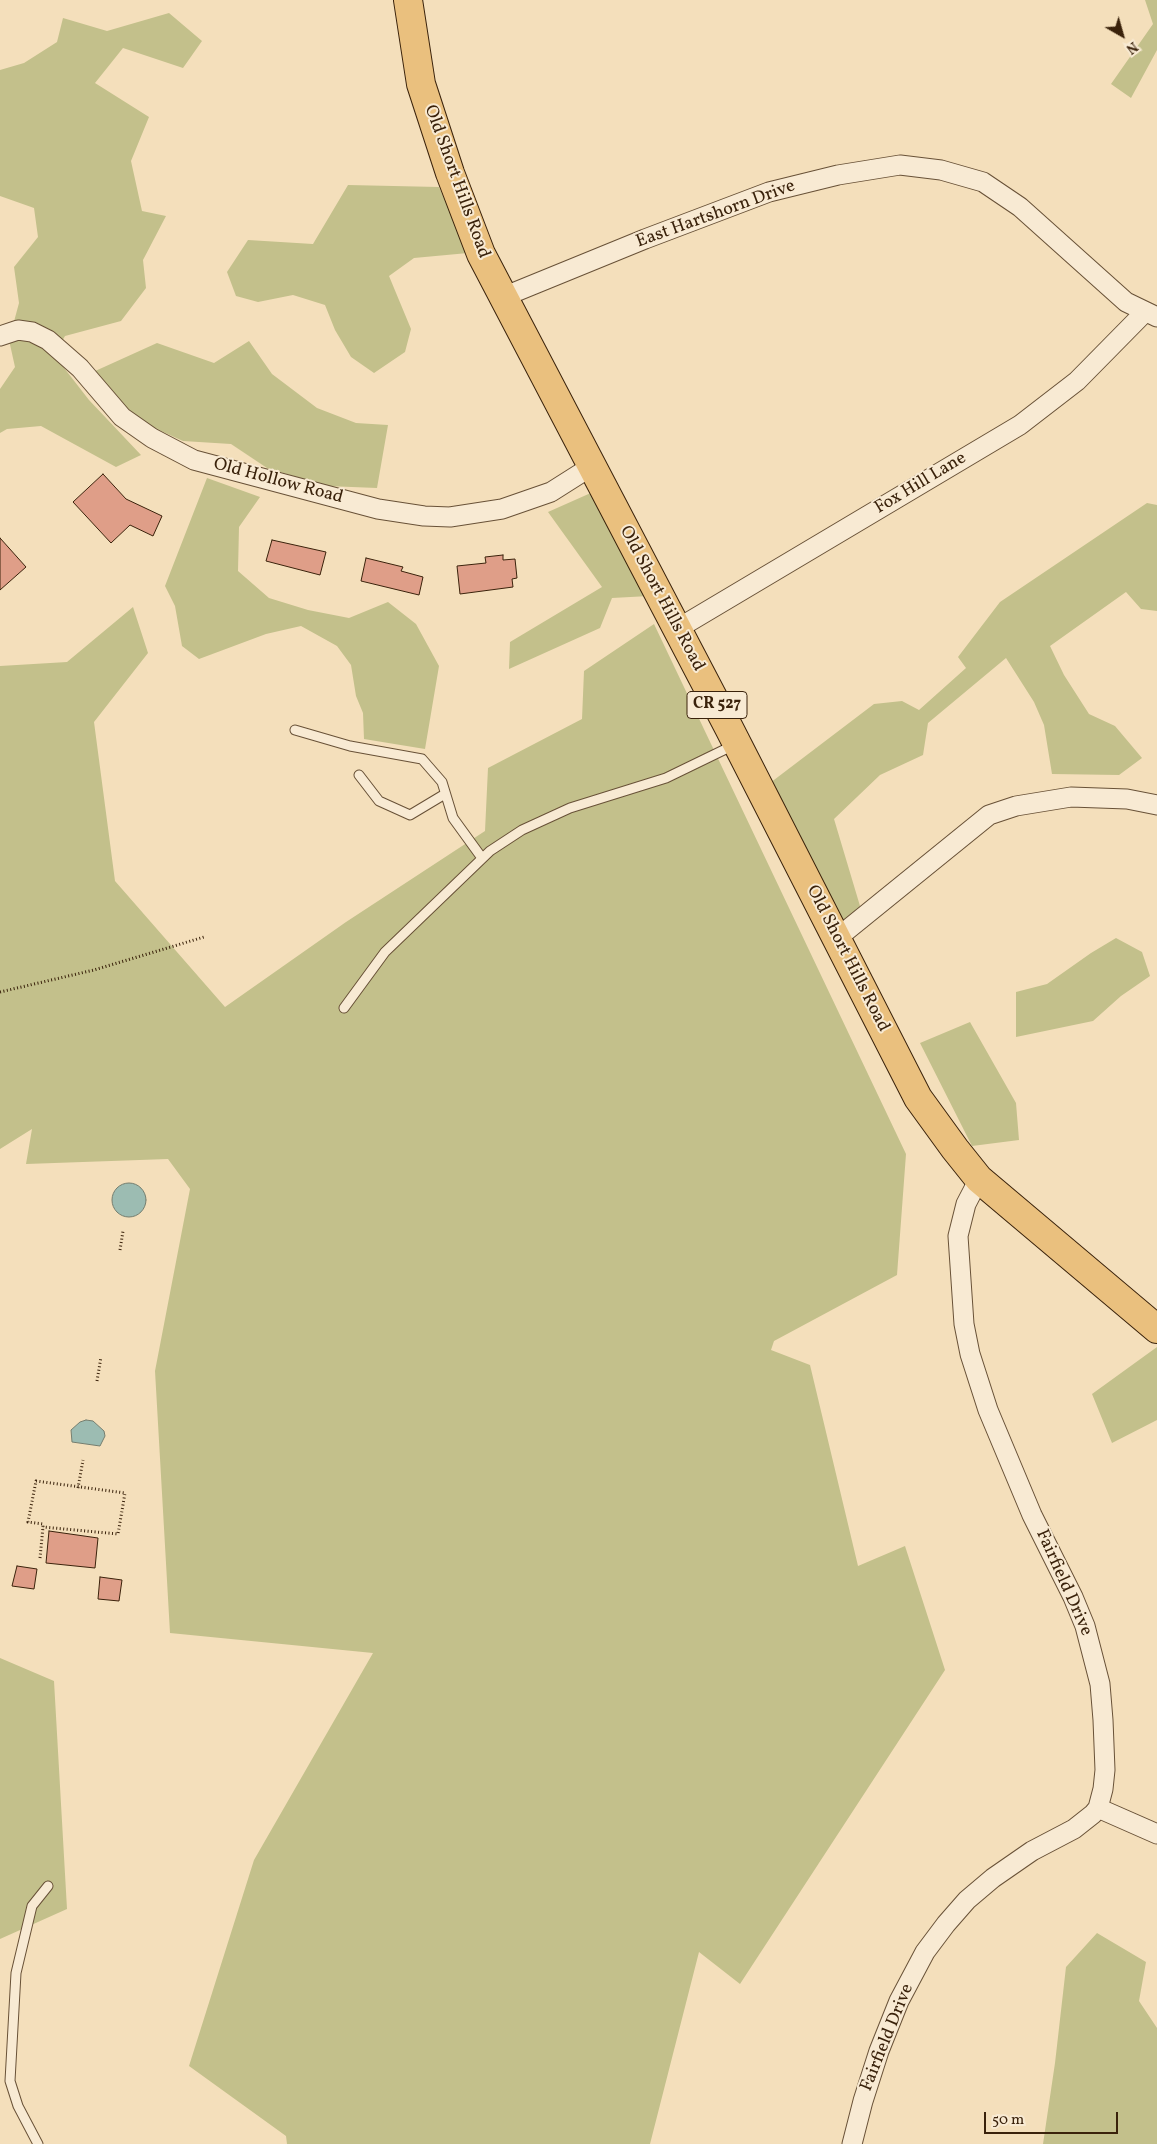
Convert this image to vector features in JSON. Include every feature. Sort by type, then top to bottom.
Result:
[{"type":"main road","name":"Old Short Hills Road","points":[[408,0],[421,84],[442,153],[481,254],[737,744],[918,1098],[979,1179],[1157,1329]]},
{"type":"street","name":"East Hartshorn Drive","points":[[503,297],[645,239],[769,192],[838,176],[900,165],[941,170],[984,182],[1020,207],[1126,302],[1151,314]]},
{"type":"street","name":"Fox Hill Lane","points":[[677,629],[1020,425],[1077,381],[1151,314]]},
{"type":"street","name":"Old Hollow Road","points":[[0,336],[18,330],[32,332],[48,340],[80,368],[122,417],[152,438],[194,460],[392,512],[450,517],[502,509],[551,492],[592,466]]},
{"type":"street","points":[[836,939],[989,815],[1016,806],[1071,797],[1099,796],[1127,799],[1157,806]]},
{"type":"street","name":"Fairfield Drive","points":[[852,2144],[862,2101],[898,2002],[925,1952],[966,1900],[993,1878],[1032,1851],[1074,1829],[1093,1814],[1098,1808],[1105,1770],[1100,1684],[1085,1626],[1073,1597],[1032,1515],[988,1410],[970,1354],[964,1324],[958,1236],[966,1204],[979,1179]]},
{"type":"street","points":[[1098,1808],[1157,1834]]},
{"type":"lane","points":[[295,730],[350,746],[422,759],[442,782],[453,818],[482,858]]},
{"type":"lane","points":[[344,1008],[385,952],[482,858],[522,830],[570,808],[666,778],[737,744]]},
{"type":"lane","points":[[359,775],[379,801],[410,815],[445,794]]},
{"type":"lane","points":[[38,2144],[18,2106],[10,2081],[16,1973],[32,1906],[48,1886]]},
{"type":"path","points":[[0,992],[94,970],[204,937]]},
{"type":"path","points":[[120,1250],[123,1231]]},
{"type":"path","points":[[96,1381],[101,1357]]},
{"type":"path","points":[[78,1488],[83,1460]]},
{"type":"path","points":[[36,1481],[78,1488],[124,1493],[118,1534],[43,1527],[43,1524],[28,1522],[36,1481]]},
{"type":"path","points":[[40,1558],[43,1527]]},
{"type":"shaded area","points":[[1145,0],[1157,0],[1157,50],[1131,98],[1111,84],[1153,24]]},
{"type":"shaded area","points":[[169,13],[202,41],[183,68],[123,48],[95,83],[149,117],[131,161],[142,211],[166,216],[143,260],[146,288],[121,321],[65,336],[54,355],[89,400],[141,455],[116,467],[41,426],[7,429],[0,433],[0,389],[15,367],[9,340],[19,303],[14,267],[38,237],[34,208],[0,196],[0,70],[24,63],[57,42],[63,18],[107,31]]},
{"type":"shaded area","points":[[348,185],[439,187],[468,253],[414,258],[389,276],[411,329],[405,352],[374,373],[351,357],[335,330],[325,305],[293,295],[258,302],[236,296],[227,272],[248,240],[313,244]]},
{"type":"shaded area","points":[[249,341],[272,374],[317,408],[356,423],[388,425],[377,488],[327,486],[267,468],[231,444],[183,441],[130,417],[93,372],[157,343],[214,363]]},
{"type":"shaded area","points":[[207,478],[260,497],[239,527],[238,571],[269,598],[308,610],[349,618],[388,602],[416,624],[439,666],[425,749],[364,739],[363,713],[356,696],[351,665],[337,646],[301,626],[266,634],[199,659],[182,646],[175,606],[165,586]]},
{"type":"shaded area","points":[[593,492],[649,596],[612,598],[600,628],[509,669],[510,642],[602,587],[548,512]]},
{"type":"shaded area","points":[[1147,503],[1157,505],[1157,611],[1141,609],[1126,592],[1050,646],[1064,675],[1089,714],[1115,726],[1142,758],[1119,775],[1052,774],[1044,725],[1034,702],[1006,658],[928,723],[923,755],[880,775],[834,819],[860,906],[838,927],[770,783],[874,704],[902,701],[919,710],[966,668],[958,657],[1000,602]]},
{"type":"shaded area","points":[[133,607],[148,653],[94,722],[115,881],[225,1007],[346,922],[485,831],[488,768],[582,719],[584,671],[654,624],[906,1154],[897,1275],[774,1341],[771,1350],[810,1365],[858,1566],[905,1546],[945,1670],[740,1984],[699,1952],[650,2144],[287,2144],[286,2136],[189,2066],[254,1860],[373,1653],[170,1633],[155,1371],[190,1189],[168,1159],[26,1164],[32,1129],[0,1149],[0,666],[67,662]]},
{"type":"shaded area","points":[[1116,938],[1142,952],[1150,976],[1121,996],[1093,1021],[1016,1037],[1016,992],[1047,984]]},
{"type":"shaded area","points":[[970,1022],[1016,1103],[1019,1140],[972,1146],[920,1043]]},
{"type":"shaded area","points":[[1157,1347],[1157,1420],[1112,1443],[1092,1394]]},
{"type":"shaded area","points":[[0,1658],[54,1681],[67,1909],[0,1939]]},
{"type":"shaded area","points":[[1097,1933],[1146,1962],[1139,2001],[1157,2028],[1157,2144],[1043,2144],[1066,1967]]},
{"type":"water","points":[[129,1183],[141,1188],[146,1200],[141,1212],[129,1217],[117,1212],[112,1200],[117,1188]]},
{"type":"water","points":[[86,1420],[93,1421],[104,1431],[105,1436],[100,1446],[72,1442],[71,1430],[80,1422]]},
{"type":"building","points":[[103,474],[126,499],[162,516],[153,536],[130,525],[111,543],[73,502]]},
{"type":"building","points":[[0,538],[26,567],[0,590]]},
{"type":"building","points":[[272,540],[326,552],[320,575],[266,561]]},
{"type":"building","points":[[503,555],[503,560],[515,559],[517,578],[512,579],[513,587],[460,594],[457,566],[486,563],[485,557]]},
{"type":"building","points":[[366,558],[403,567],[401,571],[423,577],[419,595],[361,581]]},
{"type":"building","points":[[49,1531],[98,1538],[95,1568],[46,1563]]},
{"type":"building","points":[[17,1566],[37,1569],[34,1589],[12,1586]]},
{"type":"building","points":[[100,1577],[122,1580],[119,1601],[98,1599]]}]
